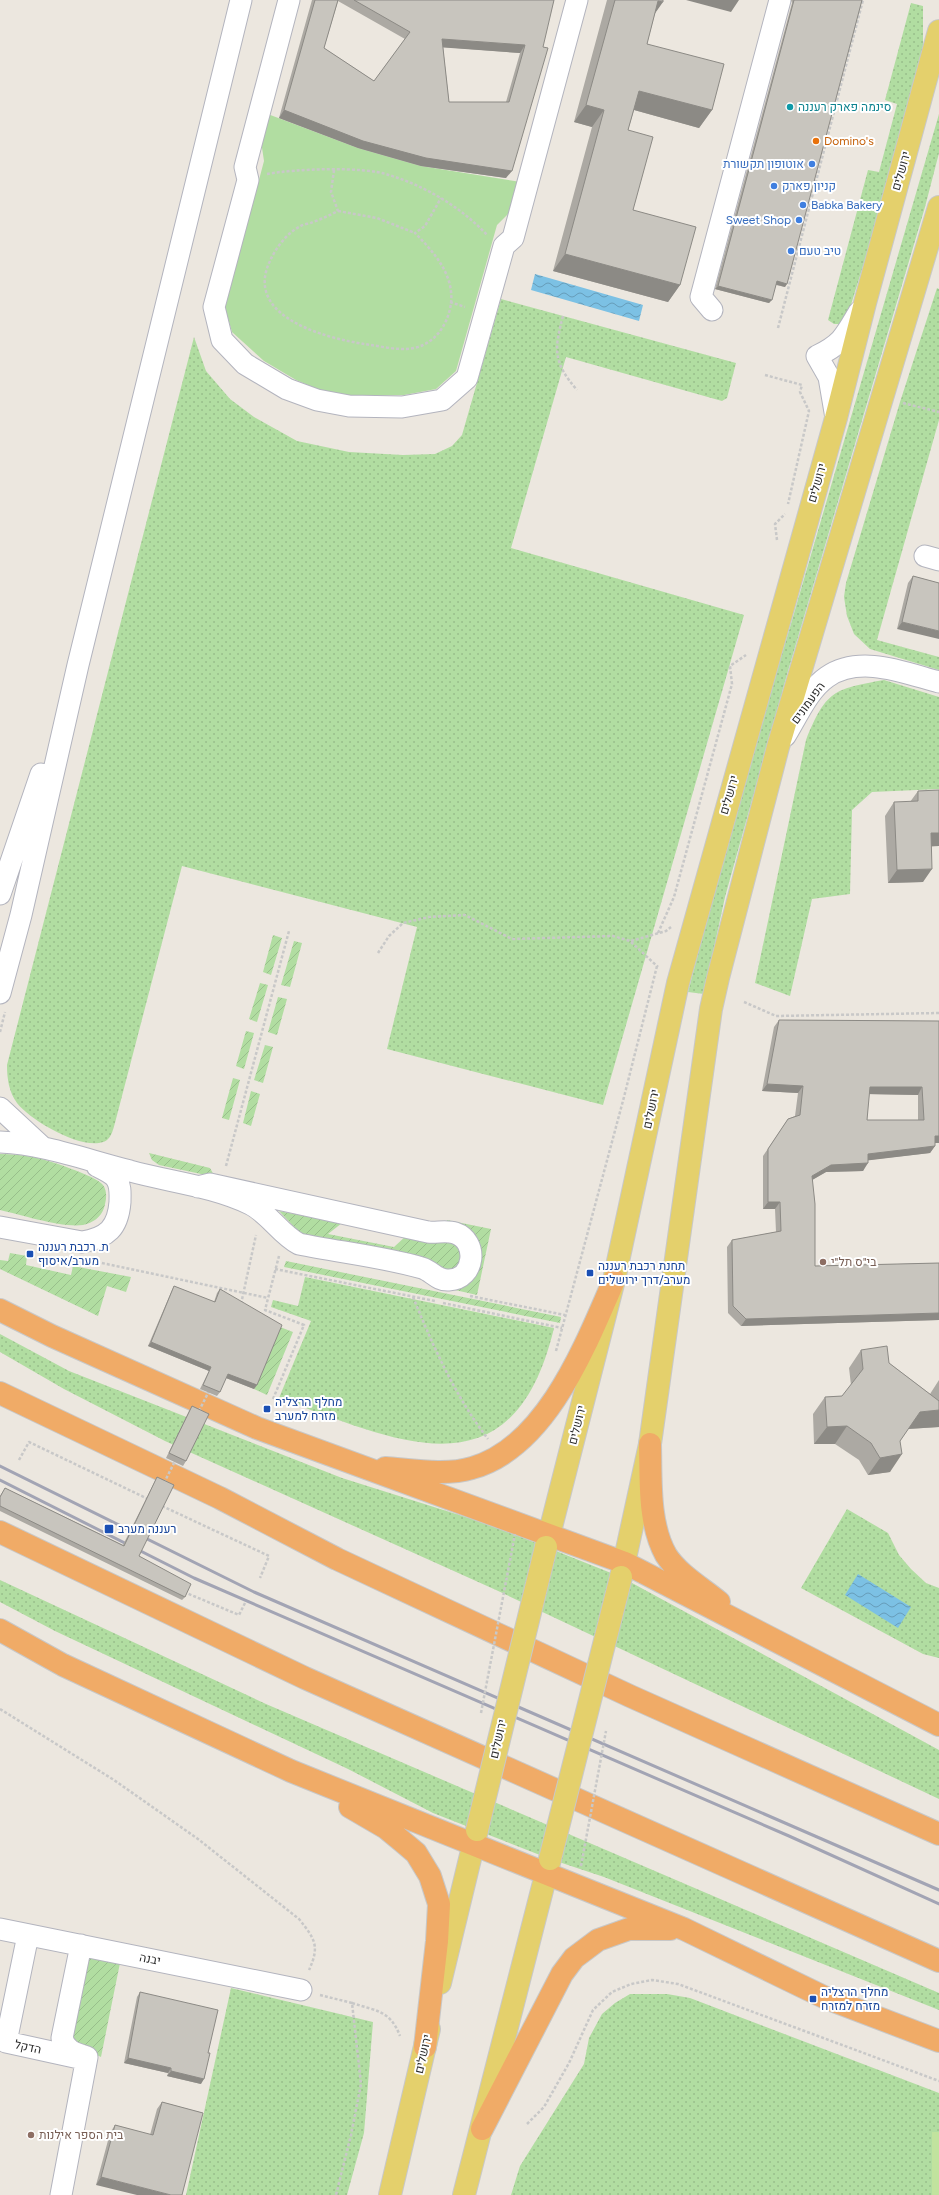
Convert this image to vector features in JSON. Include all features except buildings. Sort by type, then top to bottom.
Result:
[{"type":"highway","points":[[358,1466],[451,1471],[472,1468],[500,1456],[523,1437],[551,1406],[573,1371],[614,1280]]},
{"type":"highway","points":[[0,1310],[52,1336],[258,1428],[623,1570],[755,1631],[939,1725]]},
{"type":"highway","points":[[0,1393],[220,1498],[337,1559],[637,1699],[939,1834]]},
{"type":"highway","points":[[650,1444],[652,1497],[660,1540],[667,1556],[678,1569],[755,1631]]},
{"type":"highway","points":[[0,1532],[305,1678],[939,1961]]},
{"type":"highway","points":[[0,1630],[63,1665],[291,1771],[475,1837],[547,1867],[684,1929],[826,1998],[939,2041]]},
{"type":"highway","points":[[291,1771],[386,1828],[416,1853],[430,1876],[438,1904],[438,1919],[437,1941],[425,2048]]},
{"type":"highway","points":[[482,2129],[562,1974],[574,1958],[598,1940],[629,1929],[684,1929]]},
{"type":"main road","name":"ירושלים","points":[[390,2195],[547,1540],[614,1280],[675,994],[699,901],[836,418],[865,303],[939,31]]},
{"type":"main road","points":[[464,2195],[623,1570],[650,1444],[711,1008],[778,747],[939,207]]},
{"type":"street","points":[[0,993],[21,915],[78,665],[241,0]]},
{"type":"street","points":[[289,0],[245,167],[248,180],[214,307],[222,340],[245,364],[287,389],[317,400],[349,406],[402,407],[442,400],[467,378],[504,246],[513,238],[577,0]]},
{"type":"street","points":[[559,118],[591,0]]},
{"type":"street","points":[[712,310],[701,297],[780,0]]},
{"type":"street","points":[[836,418],[829,377],[816,356],[834,348],[844,338],[865,303]]},
{"type":"street","points":[[0,894],[78,665]]},
{"type":"street","name":"הפעמונים","points":[[778,747],[808,699],[828,676],[864,666],[893,669],[939,682]]},
{"type":"street","points":[[0,1108],[40,1146]]},
{"type":"street","points":[[0,1142],[40,1146],[130,1172],[198,1187],[258,1208],[290,1239],[299,1244],[423,1268],[442,1280],[450,1280],[461,1276],[469,1266],[472,1258],[468,1242],[455,1233],[428,1232],[210,1184],[198,1187]]},
{"type":"street","points":[[0,1227],[82,1242],[95,1240],[115,1226],[119,1211],[121,1190],[117,1179],[81,1157]]},
{"type":"street","name":"יבנה","points":[[0,1929],[301,1990]]},
{"type":"street","name":"הדקל","points":[[28,1935],[6,2042],[87,2058]]},
{"type":"street","points":[[61,2195],[87,2058],[73,2053],[65,2047],[62,2038],[81,1945]]},
{"type":"path","points":[[778,328],[863,0]]},
{"type":"path","points":[[248,180],[268,173],[301,170],[356,170],[388,174],[441,198],[463,212],[492,240],[504,246]]},
{"type":"path","points":[[334,170],[331,192],[338,211]]},
{"type":"path","points":[[415,234],[424,226],[441,198]]},
{"type":"path","points":[[338,211],[377,218],[415,234],[434,251],[445,270],[451,291],[450,308],[442,330],[438,335],[418,347],[394,348],[346,341],[300,326],[279,314],[267,295],[265,281],[268,265],[275,249],[298,227],[338,211]]},
{"type":"path","points":[[563,316],[557,340],[556,352],[559,365],[578,390]]},
{"type":"path","points":[[765,375],[802,384],[800,392],[809,410],[785,516],[775,524],[778,539],[776,546]]},
{"type":"path","points":[[897,401],[939,412]]},
{"type":"path","points":[[658,933],[674,897],[732,684],[730,666],[747,655],[749,648]]},
{"type":"path","points":[[378,953],[389,936],[403,923],[429,917],[464,915],[512,939],[613,936],[630,941],[657,966],[675,994]]},
{"type":"path","points":[[630,941],[666,930],[675,924]]},
{"type":"path","points":[[224,1173],[288,931]]},
{"type":"path","points":[[555,1354],[624,1097],[657,966]]},
{"type":"path","points":[[744,1002],[776,1016],[939,1013]]},
{"type":"path","points":[[241,1306],[257,1229]]},
{"type":"path","points":[[273,1398],[304,1325],[265,1310],[279,1253]]},
{"type":"path","points":[[95,1261],[154,1272],[244,1294],[268,1298]]},
{"type":"path","points":[[275,1268],[562,1328]]},
{"type":"path","points":[[413,1296],[449,1378],[490,1442]]},
{"type":"path","points":[[196,1417],[210,1388]]},
{"type":"path","points":[[19,1460],[29,1442],[150,1500]]},
{"type":"path","points":[[162,1488],[179,1452]]},
{"type":"path","points":[[159,1504],[268,1556],[260,1578]]},
{"type":"path","points":[[480,1718],[515,1534]]},
{"type":"path","points":[[181,1591],[239,1615],[246,1601]]},
{"type":"path","points":[[0,1709],[120,1784],[198,1839],[299,1919],[312,1935],[316,1955],[301,1990],[352,2003],[385,2014],[395,2023],[400,2036]]},
{"type":"path","points":[[527,2124],[544,2107],[569,2063],[593,2010],[612,1992],[631,1984],[652,1980],[678,1984],[939,2081]]},
{"type":"path","points":[[336,2195],[351,2135],[361,2084],[352,2003]]},
{"type":"green space","points":[[911,3],[923,6],[923,56],[918,89],[845,324],[834,324],[828,320],[868,170],[879,172],[897,104],[885,100]]},
{"type":"green space","points":[[265,113],[358,148],[421,166],[521,182],[511,211],[497,225],[456,371],[436,389],[404,395],[353,396],[322,391],[296,380],[264,361],[232,332],[225,308],[264,161],[261,141]]},
{"type":"green space","points":[[939,114],[939,153],[925,207],[788,671],[725,897],[704,994],[688,992],[750,756],[788,634]]},
{"type":"green space","points":[[937,288],[939,289],[939,420],[877,640],[939,657],[939,670],[870,649],[854,634],[847,616],[844,597],[846,583],[900,402]]},
{"type":"green space","points":[[501,299],[736,363],[727,398],[722,401],[566,357],[511,548],[744,615],[603,1105],[387,1049],[417,927],[182,866],[114,1125],[109,1139],[103,1142],[94,1143],[82,1142],[70,1138],[44,1125],[17,1103],[9,1085],[7,1065],[194,337],[206,371],[230,399],[254,417],[297,441],[349,452],[403,455],[435,454],[452,446],[462,435]]},
{"type":"green space","points":[[884,680],[939,697],[939,789],[872,792],[852,810],[850,894],[812,899],[790,996],[755,983],[806,740],[819,711],[833,695],[853,686]]},
{"type":"green space","points":[[273,935],[282,938],[271,975],[263,972]]},
{"type":"green space","points":[[294,941],[302,943],[290,987],[281,985]]},
{"type":"green space","points":[[260,983],[268,985],[257,1022],[249,1019]]},
{"type":"green space","points":[[278,997],[287,999],[277,1035],[268,1032]]},
{"type":"green space","points":[[246,1031],[254,1033],[244,1069],[236,1066]]},
{"type":"green space","points":[[265,1045],[273,1047],[263,1083],[254,1080]]},
{"type":"green space","points":[[233,1078],[240,1080],[229,1120],[222,1118]]},
{"type":"green space","points":[[251,1091],[260,1094],[251,1126],[243,1123]]},
{"type":"green space","points":[[149,1153],[210,1168],[215,1177],[159,1165],[152,1160]]},
{"type":"green space","points":[[0,1154],[39,1158],[70,1168],[99,1181],[105,1188],[106,1194],[103,1211],[99,1217],[90,1223],[83,1225],[64,1225],[0,1210]]},
{"type":"green space","points":[[279,1211],[342,1223],[328,1234],[394,1247],[407,1235],[440,1237],[462,1248],[461,1262],[451,1271],[301,1234]]},
{"type":"green space","points":[[447,1220],[491,1229],[477,1295],[433,1285],[474,1270],[446,1227]]},
{"type":"green space","points":[[10,1253],[27,1256],[26,1265],[71,1275],[73,1266],[131,1277],[126,1292],[107,1286],[98,1316],[0,1269],[0,1260],[8,1261]]},
{"type":"green space","points":[[286,1261],[561,1317],[560,1323],[284,1267]]},
{"type":"green space","points":[[305,1277],[554,1328],[535,1382],[511,1417],[481,1437],[446,1444],[408,1440],[367,1430],[279,1398],[311,1321],[271,1307],[273,1300],[298,1306]]},
{"type":"green space","points":[[280,1327],[293,1332],[267,1395],[254,1389]]},
{"type":"green space","points":[[0,1334],[69,1371],[342,1478],[491,1525],[621,1577],[939,1750],[939,1799],[496,1590],[165,1441],[64,1389],[0,1352]]},
{"type":"green space","points":[[847,1509],[888,1533],[899,1555],[911,1569],[926,1583],[939,1588],[939,1658],[923,1654],[801,1588]]},
{"type":"green space","points":[[0,1580],[266,1704],[939,1993],[939,2010],[604,1877],[550,1859],[433,1813],[348,1769],[55,1631],[0,1602]]},
{"type":"green space","points":[[86,1956],[120,1963],[101,2057],[87,2050],[75,2041],[70,2031]]},
{"type":"green space","points":[[231,1988],[373,2022],[364,2133],[347,2195],[186,2195]]},
{"type":"green space","points":[[630,1994],[667,1994],[690,1998],[939,2093],[939,2132],[932,2132],[932,2195],[511,2195],[520,2166],[584,2064],[589,2038],[602,2014],[615,2003]]},
{"type":"green space","points":[[932,2132],[939,2132],[939,2195],[932,2195]]},
{"type":"water","points":[[535,274],[643,305],[639,321],[531,290]]},
{"type":"water","points":[[858,1574],[911,1607],[898,1628],[845,1595]]},
{"type":"railway","points":[[0,1466],[254,1592],[939,1890]]},
{"type":"railway","points":[[0,1480],[194,1578],[789,1836],[939,1904]]},
{"type":"place","name":"סינמה פארק רעננה","points":[[790,107]]},
{"type":"place","name":"Domino's","points":[[816,141]]},
{"type":"place","name":"אוטופון תקשורת","points":[[812,164]]},
{"type":"place","name":"קניון פארק","points":[[774,186]]},
{"type":"place","name":"Babka Bakery","points":[[803,205]]},
{"type":"place","name":"Sweet Shop","points":[[799,220]]},
{"type":"place","name":"טיב טעם","points":[[791,251]]},
{"type":"place","name":"ת. רכבת רעננה מערב/איסוף","points":[[30,1254]]},
{"type":"place","name":"בי\"ס תל\"י","points":[[823,1262]]},
{"type":"place","name":"תחנת רכבת רעננה מערב/דרך ירושלים","points":[[590,1273]]},
{"type":"place","name":"מחלף הרצליה מזרח למערב","points":[[267,1409]]},
{"type":"place","name":"רעננה מערב","points":[[109,1529]]},
{"type":"place","name":"מחלף הרצליה מזרח למזרח","points":[[813,1999]]},
{"type":"place","name":"בית הספר אילנות","points":[[31,2135]]}]
